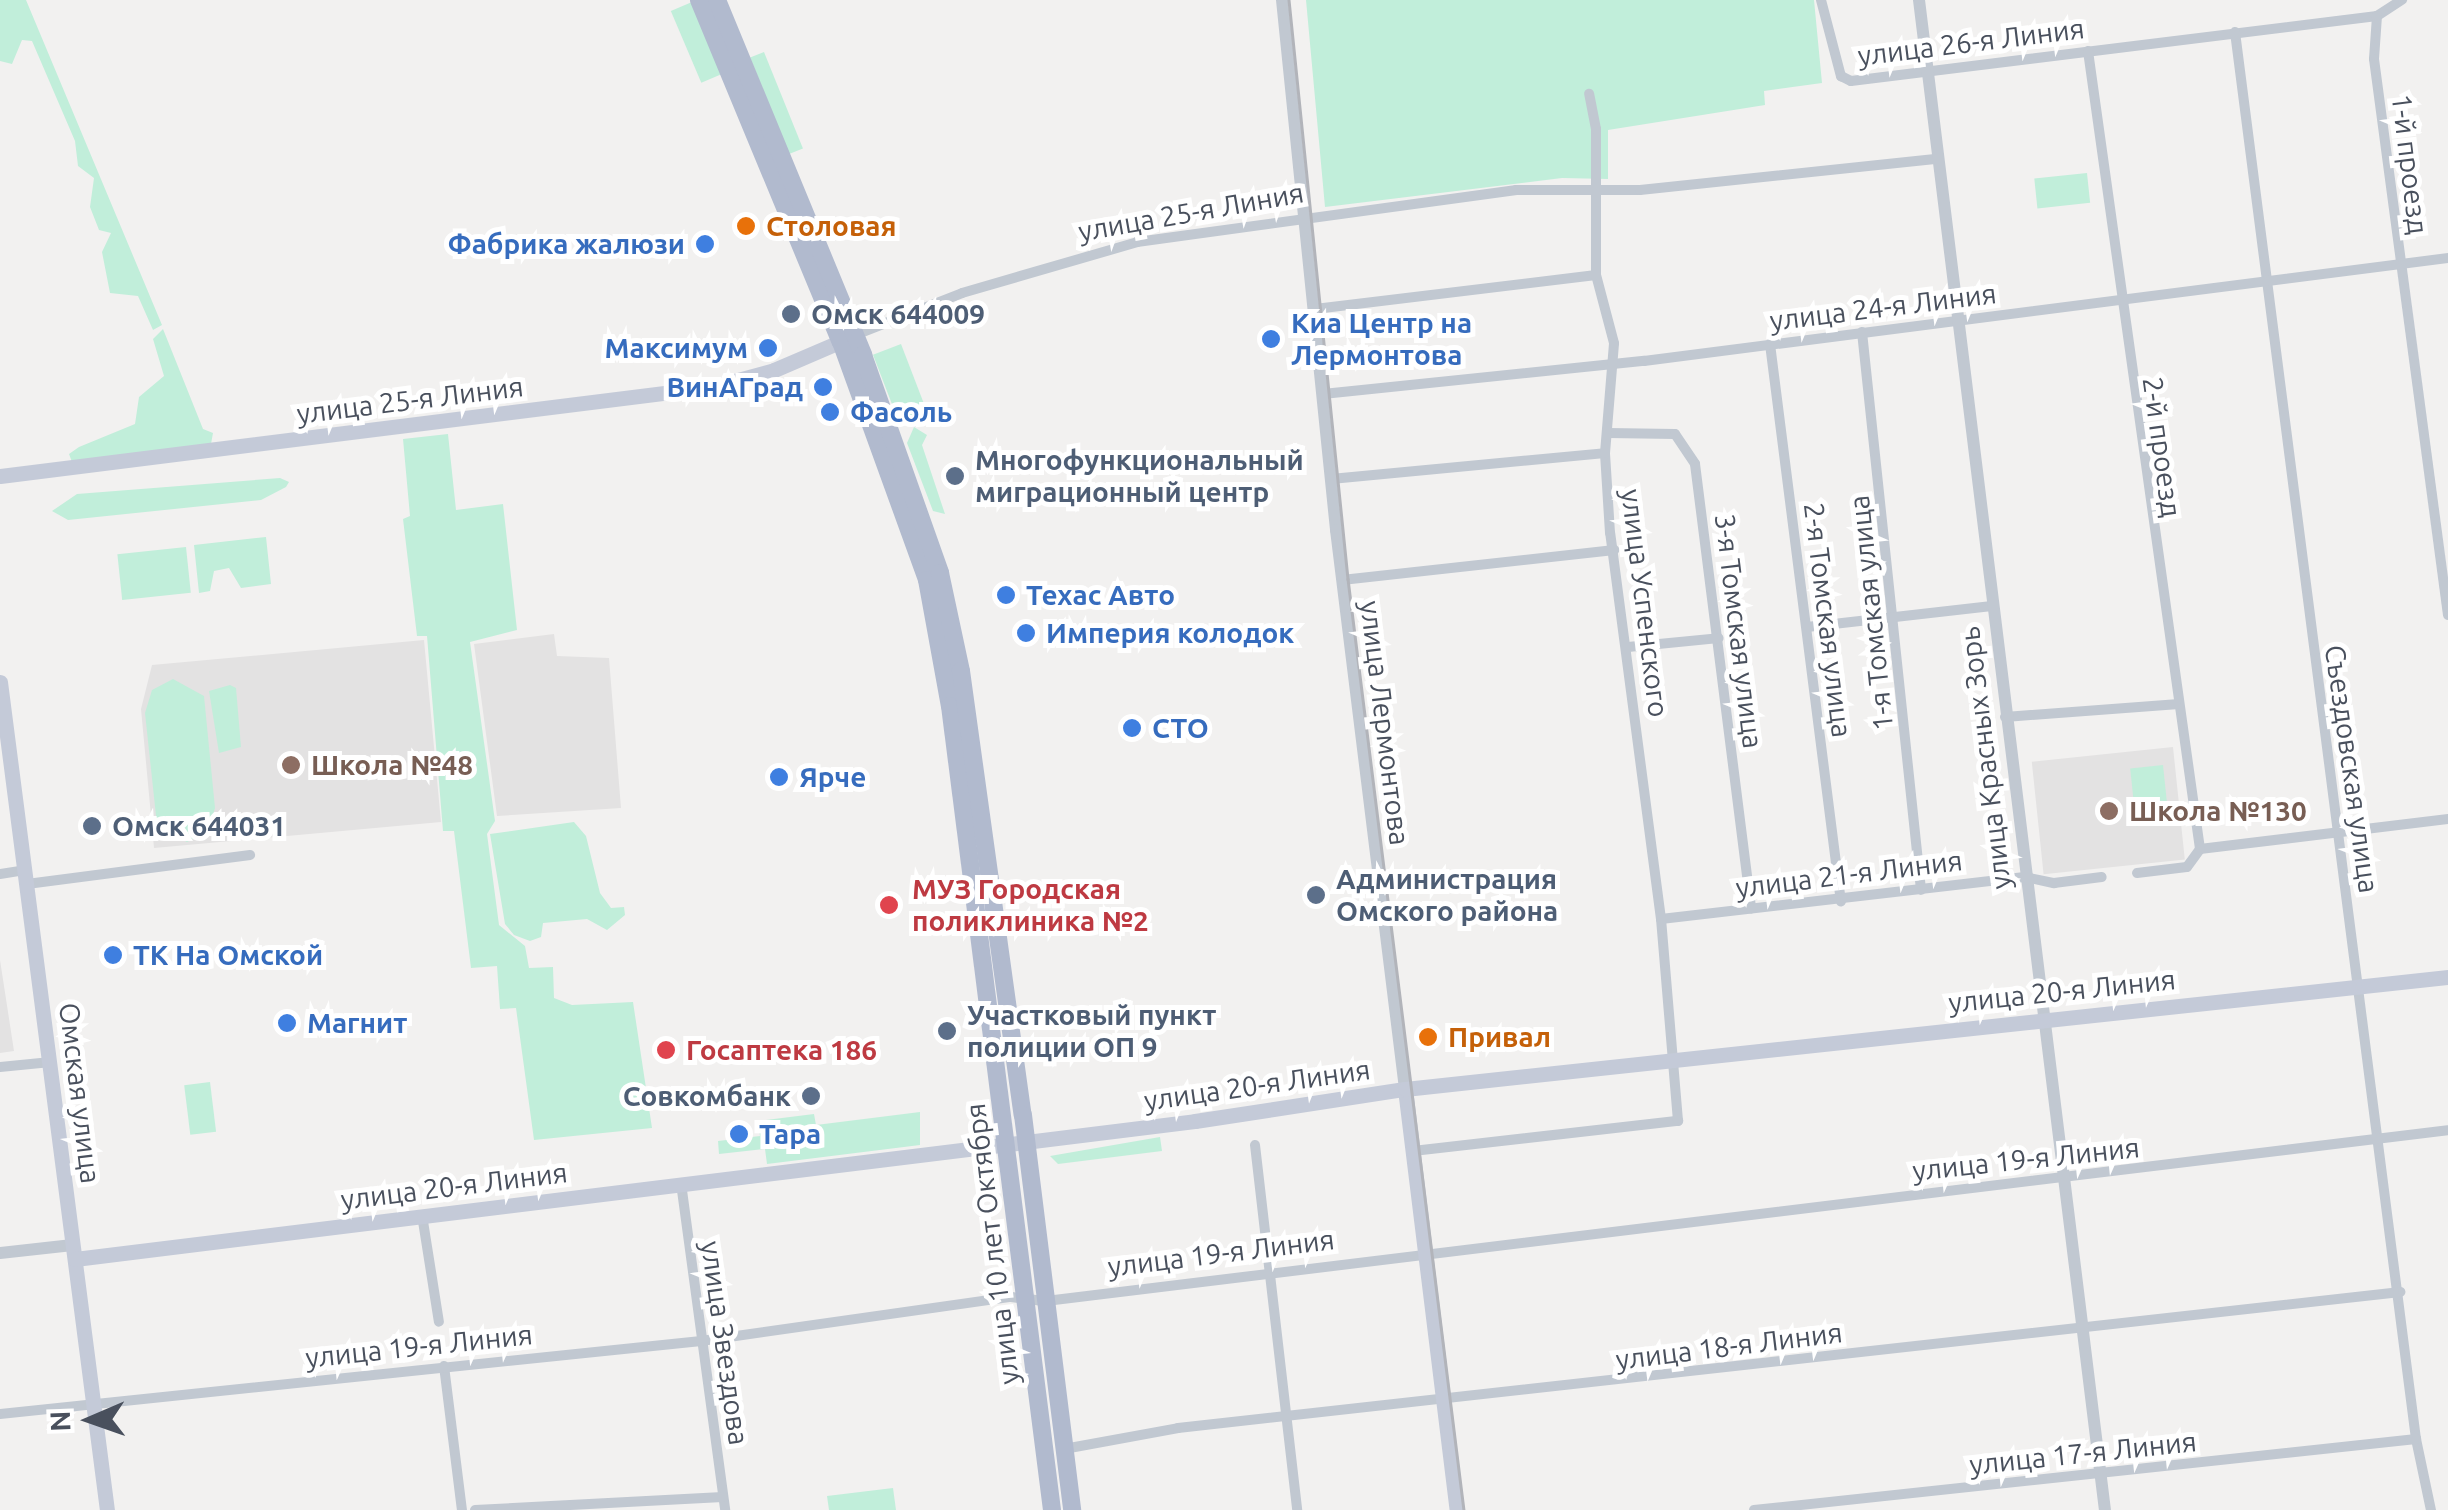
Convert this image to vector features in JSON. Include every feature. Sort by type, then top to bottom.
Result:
[{"type":"main road","name":"улица 10 лет Октября","points":[[699,0],[921,511],[950,618],[1037,1302],[1052,1510]]},
{"type":"main road","name":"улица 10 лет Октября","points":[[718,0],[848,338]]},
{"type":"main road","name":"улица 25-я Линия","points":[[0,476],[712,386],[848,338]]},
{"type":"main road","name":"Омская улица","points":[[0,682],[107,1510]]},
{"type":"main road","name":"улица 20-я Линия","points":[[74,1252],[1018,1141],[1406,1088],[2448,977]]},
{"type":"main road","name":"улица Лермонтова","points":[[1406,1088],[1457,1510]]},
{"type":"main road","name":"улица 10 лет Октября","points":[[1037,1302],[1072,1510]]},
{"type":"street","name":"улица Лермонтова","points":[[1282,0],[1342,580],[1406,1088]]},
{"type":"street","name":"улица 26-я Линия","points":[[1821,0],[1841,76],[1851,81],[2377,16],[2402,0]]},
{"type":"street","name":"улица Красных Зорь","points":[[1918,0],[2104,1510]]},
{"type":"street","name":"1-й проезд","points":[[2377,16],[2374,58],[2448,615]]},
{"type":"street","name":"Съездовская улица","points":[[2235,32],[2400,1292],[2416,1440],[2431,1510]]},
{"type":"street","name":"2-й проезд","points":[[2088,50],[2118,300],[2200,848]]},
{"type":"street","name":"улица Успенского","points":[[1413,1151],[1678,1121],[1661,919],[1605,453],[1613,334],[1596,275],[1596,129],[1589,94]]},
{"type":"street","name":"улица 25-я Линия","points":[[848,338],[1106,248],[1306,216],[1516,190],[1595,190],[1937,159]]},
{"type":"street","name":"улица 24-я Линия","points":[[1323,394],[1770,344],[2448,258]]},
{"type":"street","points":[[1314,309],[1596,275]]},
{"type":"street","name":"1-я Томская улица","points":[[1862,332],[1921,890]]},
{"type":"street","name":"2-я Томская улица","points":[[1770,344],[1841,902]]},
{"type":"street","name":"3-я Томская улица","points":[[1608,433],[1675,434],[1690,450],[1719,638],[1751,908]]},
{"type":"street","points":[[1331,479],[1605,453]]},
{"type":"street","points":[[1342,580],[1614,550]]},
{"type":"street","points":[[1807,627],[1992,606]]},
{"type":"street","points":[[1628,647],[1719,638]]},
{"type":"street","points":[[2005,717],[2176,704]]},
{"type":"street","points":[[2137,873],[2186,867],[2200,848],[2448,818]]},
{"type":"street","points":[[0,874],[26,877],[250,855]]},
{"type":"street","name":"улица 21-я Линия","points":[[1661,919],[1841,902],[2025,876],[2054,883],[2102,877]]},
{"type":"street","points":[[0,1067],[51,1062]]},
{"type":"street","name":"улица 19-я Линия","points":[[0,1414],[702,1341],[1011,1297],[1037,1302],[1270,1270],[2061,1175],[2287,1154],[2378,1137],[2448,1130]]},
{"type":"street","points":[[1255,1144],[1297,1510]]},
{"type":"street","name":"улица Звездова","points":[[681,1182],[725,1510]]},
{"type":"street","points":[[422,1214],[439,1322]]},
{"type":"street","name":"улица 20-я Линия","points":[[0,1253],[74,1252]]},
{"type":"street","name":"улица 18-я Линия","points":[[1064,1449],[1288,1418],[2400,1292]]},
{"type":"street","points":[[444,1366],[462,1510]]},
{"type":"street","name":"улица 17-я Линия","points":[[1754,1510],[2416,1440]]},
{"type":"street","points":[[475,1510],[723,1496]]},
{"type":"shaded area","points":[[554,634],[557,656],[609,658],[621,808],[497,816],[474,644]]},
{"type":"shaded area","name":"Школа №48","points":[[424,640],[441,822],[154,848],[141,709],[152,665]]},
{"type":"shaded area","name":"Школа №130","points":[[2173,747],[2185,859],[2044,874],[2032,762]]},
{"type":"shaded area","points":[[0,960],[14,1051],[0,1053]]},
{"type":"green space","points":[[0,0],[26,0],[162,325],[153,330],[138,296],[110,293],[102,252],[111,233],[99,230],[90,207],[94,178],[78,166],[75,141],[32,41],[22,40],[12,64],[0,61]]},
{"type":"green space","points":[[1306,0],[1814,0],[1822,83],[1764,91],[1765,105],[1608,130],[1608,179],[1562,178],[1325,207]]},
{"type":"green space","points":[[692,2],[722,74],[701,83],[671,11]]},
{"type":"green space","points":[[764,52],[803,148],[789,154],[750,58]]},
{"type":"green space","points":[[2087,173],[2090,203],[2037,208],[2034,179]]},
{"type":"green space","points":[[163,329],[203,429],[213,433],[211,444],[72,462],[69,454],[79,447],[135,424],[139,397],[164,376],[153,339]]},
{"type":"green space","points":[[901,344],[926,409],[898,420],[873,355]]},
{"type":"green space","points":[[914,427],[927,435],[922,445],[945,514],[933,511],[907,443]]},
{"type":"green space","points":[[448,434],[456,510],[503,504],[517,630],[470,642],[495,821],[487,834],[499,925],[525,946],[529,968],[553,967],[554,998],[572,1005],[633,1002],[652,1128],[534,1140],[516,1008],[500,1009],[497,966],[471,968],[454,831],[443,831],[427,636],[417,636],[403,519],[410,516],[403,439]]},
{"type":"green space","points":[[280,478],[289,482],[286,487],[261,500],[68,520],[52,511],[77,494]]},
{"type":"green space","points":[[266,537],[271,584],[241,588],[229,568],[214,571],[210,591],[199,593],[194,545]]},
{"type":"green space","points":[[186,547],[191,593],[122,600],[117,554]]},
{"type":"green space","points":[[173,679],[204,696],[215,808],[208,831],[187,842],[157,825],[145,713],[152,690]]},
{"type":"green space","points":[[230,685],[236,688],[241,747],[219,753],[209,691]]},
{"type":"green space","points":[[2163,765],[2169,823],[2136,826],[2130,768]]},
{"type":"green space","points":[[574,822],[586,836],[600,893],[611,908],[624,907],[625,915],[607,930],[587,919],[543,923],[541,937],[530,941],[514,935],[505,924],[490,834]]},
{"type":"green space","points":[[210,1082],[216,1132],[190,1135],[184,1085]]},
{"type":"green space","points":[[920,1112],[920,1145],[767,1164],[765,1149],[719,1154],[718,1141],[760,1136],[758,1121],[814,1114],[816,1125]]},
{"type":"green space","points":[[1160,1137],[1162,1151],[1058,1164],[1050,1156]]},
{"type":"green space","points":[[893,1488],[896,1510],[829,1510],[827,1496]]},
{"type":"tram line","points":[[1289,0],[1348,579],[1464,1510]]},
{"type":"place","name":"Столовая","points":[[746,226]]},
{"type":"place","name":"Фабрика жалюзи","points":[[705,244]]},
{"type":"place","name":"Омск 644009","points":[[791,314]]},
{"type":"place","name":"Киа Центр на Лермонтова","points":[[1271,339]]},
{"type":"place","name":"Максимум","points":[[768,348]]},
{"type":"place","name":"ВинАГрад","points":[[823,387]]},
{"type":"place","name":"Фасоль","points":[[830,412]]},
{"type":"place","name":"Многофункциональный миграционный центр","points":[[955,476]]},
{"type":"place","name":"Техас Авто","points":[[1006,595]]},
{"type":"place","name":"Империя колодок","points":[[1026,633]]},
{"type":"place","name":"СТО","points":[[1132,728]]},
{"type":"place","name":"Школа №48","points":[[291,765]]},
{"type":"place","name":"Ярче","points":[[779,777]]},
{"type":"place","name":"Школа №130","points":[[2109,811]]},
{"type":"place","name":"Омск 644031","points":[[92,826]]},
{"type":"place","name":"Администрация Омского района","points":[[1316,895]]},
{"type":"place","name":"МУЗ Городская поликлиника №2","points":[[889,905]]},
{"type":"place","name":"ТК На Омской","points":[[113,955]]},
{"type":"place","name":"Магнит","points":[[287,1023]]},
{"type":"place","name":"Участковый пункт полиции ОП 9","points":[[947,1031]]},
{"type":"place","name":"Привал","points":[[1428,1037]]},
{"type":"place","name":"Госаптека 186","points":[[666,1050]]},
{"type":"place","name":"Совкомбанк","points":[[811,1096]]},
{"type":"place","name":"Тара","points":[[739,1134]]}]
